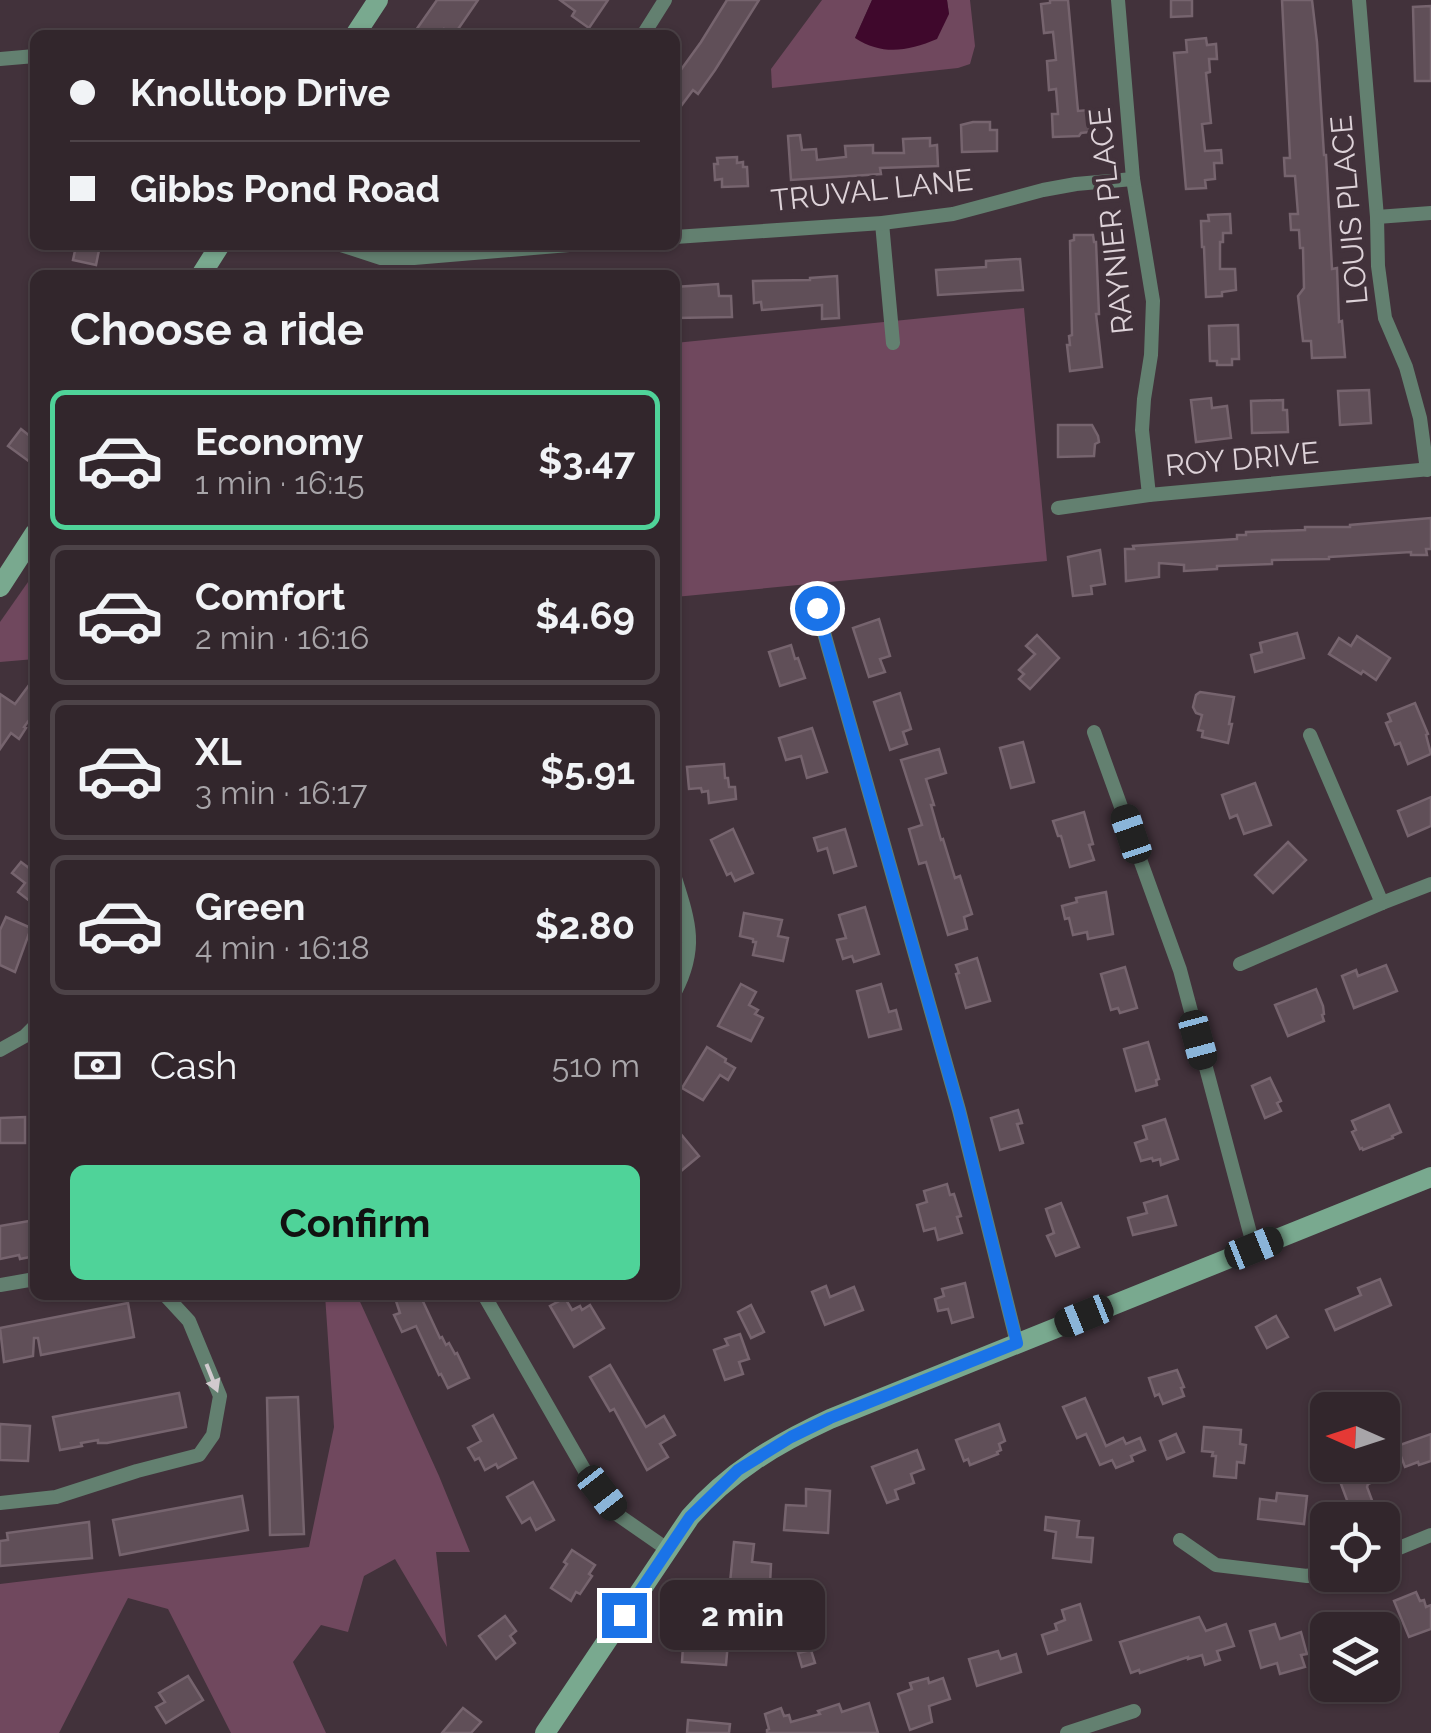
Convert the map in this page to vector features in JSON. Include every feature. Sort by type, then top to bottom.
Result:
[{"type":"street","points":[[358,30],[378,0]]},
{"type":"street","points":[[646,30],[665,0]]},
{"type":"street","name":"RAYNIER PLACE","points":[[1118,0],[1133,179],[1153,301],[1142,430],[1148,495]]},
{"type":"street","name":"LOUIS PLACE","points":[[1359,0],[1378,266],[1386,318],[1411,384],[1429,469]]},
{"type":"street","points":[[0,60],[30,57]]},
{"type":"street","name":"TRUVAL LANE","points":[[680,237],[953,214],[1043,190],[1133,179]]},
{"type":"street","points":[[1377,216],[1431,213]]},
{"type":"street","points":[[882,222],[893,343]]},
{"type":"street","points":[[357,250],[381,258],[509,250]]},
{"type":"street","name":"ROY DRIVE","points":[[1058,508],[1148,495],[1429,469]]},
{"type":"street","points":[[0,587],[30,541]]},
{"type":"street","points":[[817,608],[959,1110],[1017,1343]]},
{"type":"street","points":[[1094,732],[1180,970],[1254,1248]]},
{"type":"street","points":[[1310,735],[1382,903]]},
{"type":"street","points":[[1240,964],[1431,884]]},
{"type":"street","points":[[680,897],[691,938],[686,971],[680,982]]},
{"type":"street","points":[[0,1050],[30,1031]]},
{"type":"street","points":[[544,1733],[667,1549],[704,1501],[760,1455],[830,1418],[1431,1177]]},
{"type":"street","points":[[0,1285],[30,1281]]},
{"type":"street","points":[[0,1503],[56,1497],[198,1455],[213,1435],[220,1396],[189,1321],[170,1300]]},
{"type":"street","points":[[487,1300],[585,1471],[618,1515],[667,1549]]},
{"type":"street","points":[[1400,1548],[1431,1535]]},
{"type":"street","points":[[1180,1540],[1216,1565],[1310,1575]]},
{"type":"street","points":[[1067,1733],[1134,1711]]},
{"type":"shaded area","points":[[822,0],[872,0],[855,38],[949,14],[947,0],[970,0],[975,46],[970,64],[772,88],[771,69]]},
{"type":"shaded area","points":[[872,0],[947,0],[949,14],[937,39],[906,49],[886,49],[855,38]]},
{"type":"shaded area","points":[[1024,308],[1047,561],[680,597],[680,342]]},
{"type":"shaded area","points":[[30,579],[30,659],[0,662],[0,622]]},
{"type":"shaded area","points":[[325,1300],[359,1300],[470,1552],[436,1552],[447,1647],[395,1559],[364,1576],[348,1632],[321,1625],[293,1662],[326,1733],[231,1733],[168,1609],[128,1598],[59,1733],[0,1733],[0,1584],[309,1547],[334,1427]]},
{"type":"building","points":[[437,0],[478,0],[457,30],[416,30]]},
{"type":"building","points":[[560,0],[608,0],[589,28],[572,16],[575,11]]},
{"type":"building","points":[[727,0],[759,0],[698,94],[693,90],[680,107],[680,71]]},
{"type":"building","points":[[1068,0],[1078,111],[1089,110],[1090,132],[1079,136],[1053,137],[1052,114],[1058,114],[1056,89],[1049,90],[1047,61],[1056,60],[1053,32],[1044,33],[1041,4]]},
{"type":"building","points":[[1171,0],[1192,0],[1192,16],[1171,17]]},
{"type":"building","points":[[1282,0],[1312,0],[1332,269],[1337,268],[1345,357],[1312,358],[1311,341],[1303,341],[1298,296],[1304,288],[1303,248],[1299,230],[1291,230],[1290,214],[1298,214],[1295,176],[1285,176],[1284,158],[1290,158]]},
{"type":"building","points":[[1431,6],[1431,81],[1415,81],[1413,7]]},
{"type":"building","points":[[1206,38],[1207,45],[1216,44],[1217,59],[1209,59],[1210,72],[1206,73],[1211,123],[1202,124],[1205,151],[1221,150],[1222,163],[1214,163],[1215,179],[1205,180],[1206,188],[1186,189],[1174,53],[1187,52],[1186,40]]},
{"type":"building","points":[[990,122],[990,130],[997,130],[997,151],[962,152],[961,125]]},
{"type":"building","points":[[800,135],[802,150],[816,149],[817,160],[846,157],[845,146],[873,145],[873,153],[904,153],[903,139],[930,138],[930,146],[937,145],[938,166],[880,168],[881,174],[791,180],[788,136]]},
{"type":"building","points":[[737,157],[737,163],[743,162],[743,167],[747,167],[748,186],[722,187],[722,179],[715,180],[717,158]]},
{"type":"building","points":[[1230,214],[1231,233],[1223,233],[1220,242],[1220,269],[1235,269],[1236,290],[1206,297],[1201,221],[1209,221],[1208,215]]},
{"type":"building","points":[[1074,235],[1093,235],[1096,242],[1096,314],[1102,367],[1070,371],[1070,241]]},
{"type":"building","points":[[75,250],[99,250],[96,265],[73,260]]},
{"type":"building","points":[[1020,259],[1023,290],[938,295],[936,270],[986,267],[986,261]]},
{"type":"building","points":[[837,276],[839,318],[822,319],[822,305],[762,310],[761,302],[754,303],[753,281]]},
{"type":"building","points":[[718,284],[719,296],[731,296],[732,317],[680,318],[680,287]]},
{"type":"building","points":[[1238,325],[1239,359],[1232,359],[1232,365],[1210,361],[1209,326]]},
{"type":"building","points":[[1369,390],[1371,423],[1340,425],[1338,391]]},
{"type":"building","points":[[1211,398],[1212,408],[1227,406],[1231,438],[1196,442],[1191,400]]},
{"type":"building","points":[[1283,400],[1288,432],[1252,433],[1251,401]]},
{"type":"building","points":[[1058,425],[1092,425],[1099,442],[1095,444],[1094,456],[1058,457]]},
{"type":"building","points":[[21,429],[30,436],[30,462],[8,446]]},
{"type":"building","points":[[1431,518],[1431,549],[1426,549],[1427,555],[1411,552],[1272,560],[1272,564],[1184,571],[1184,565],[1159,563],[1159,577],[1126,581],[1125,549],[1134,549],[1133,546],[1237,539],[1237,535],[1246,532]]},
{"type":"building","points":[[1100,550],[1105,584],[1091,586],[1092,594],[1073,596],[1068,557]]},
{"type":"building","points":[[879,619],[890,656],[880,659],[885,672],[869,677],[853,628]]},
{"type":"building","points":[[1297,633],[1304,658],[1255,672],[1251,655],[1262,652],[1260,643]]},
{"type":"building","points":[[1037,635],[1059,658],[1030,689],[1019,679],[1024,674],[1019,670],[1035,654],[1026,646]]},
{"type":"building","points":[[1357,636],[1390,658],[1376,680],[1329,654],[1339,638],[1351,646]]},
{"type":"building","points":[[791,645],[805,678],[780,686],[769,652]]},
{"type":"building","points":[[30,684],[30,719],[26,728],[19,739],[11,733],[0,749],[0,694],[15,704]]},
{"type":"building","points":[[1200,692],[1234,697],[1228,743],[1202,737],[1203,731],[1198,730],[1202,715],[1193,707]]},
{"type":"building","points":[[900,693],[911,729],[903,732],[907,744],[890,750],[874,702]]},
{"type":"building","points":[[1415,703],[1428,734],[1431,754],[1408,764],[1386,723],[1391,721],[1388,714]]},
{"type":"building","points":[[812,728],[827,772],[807,778],[801,756],[786,760],[779,738]]},
{"type":"building","points":[[1023,742],[1034,782],[1011,788],[1000,748]]},
{"type":"building","points":[[939,749],[946,773],[926,779],[931,805],[955,878],[960,876],[972,914],[964,917],[967,929],[948,935],[926,862],[919,864],[909,829],[922,825],[901,760]]},
{"type":"building","points":[[724,764],[725,778],[729,787],[735,787],[736,799],[709,803],[708,791],[689,789],[687,767]]},
{"type":"building","points":[[1255,783],[1271,825],[1244,834],[1237,815],[1230,818],[1222,795]]},
{"type":"building","points":[[1431,797],[1431,826],[1408,836],[1398,811]]},
{"type":"building","points":[[1084,812],[1094,860],[1070,867],[1053,821]]},
{"type":"building","points":[[733,829],[753,873],[735,881],[731,873],[727,875],[711,840]]},
{"type":"building","points":[[845,829],[856,866],[834,873],[827,848],[818,851],[814,838]]},
{"type":"building","points":[[1288,842],[1306,860],[1273,893],[1255,875]]},
{"type":"building","points":[[21,862],[30,869],[30,901],[18,892],[25,883],[12,873]]},
{"type":"building","points":[[1106,892],[1113,934],[1088,939],[1087,932],[1073,935],[1062,906],[1077,902],[1076,898]]},
{"type":"building","points":[[865,907],[879,954],[854,962],[852,956],[843,959],[837,940],[846,938],[839,915]]},
{"type":"building","points":[[744,913],[782,920],[778,936],[788,938],[783,961],[753,955],[756,942],[740,936]]},
{"type":"building","points":[[6,917],[30,928],[15,972],[0,965],[0,930]]},
{"type":"building","points":[[977,958],[990,1001],[966,1008],[956,965]]},
{"type":"building","points":[[1386,965],[1397,991],[1354,1008],[1342,976],[1356,970],[1358,976]]},
{"type":"building","points":[[1125,967],[1137,1008],[1120,1013],[1118,1008],[1111,1010],[1101,974]]},
{"type":"building","points":[[741,984],[756,992],[749,1005],[763,1018],[751,1041],[718,1026]]},
{"type":"building","points":[[881,984],[889,1012],[896,1010],[901,1029],[869,1037],[857,991]]},
{"type":"building","points":[[1316,989],[1324,1021],[1288,1036],[1275,1005]]},
{"type":"building","points":[[1148,1042],[1159,1079],[1157,1085],[1136,1091],[1124,1049]]},
{"type":"building","points":[[707,1047],[735,1068],[728,1080],[720,1075],[703,1100],[682,1088]]},
{"type":"building","points":[[1270,1078],[1281,1101],[1277,1103],[1281,1111],[1265,1118],[1252,1086]]},
{"type":"building","points":[[1389,1105],[1401,1132],[1360,1149],[1352,1132],[1356,1130],[1352,1121]]},
{"type":"building","points":[[1018,1110],[1022,1123],[1017,1124],[1023,1143],[1000,1150],[991,1118]]},
{"type":"building","points":[[25,1117],[25,1143],[0,1143],[0,1118]]},
{"type":"building","points":[[1165,1119],[1178,1159],[1161,1165],[1160,1159],[1141,1161],[1135,1143],[1147,1139],[1143,1126]]},
{"type":"building","points":[[680,1133],[699,1156],[680,1172]]},
{"type":"building","points":[[947,1184],[961,1216],[957,1217],[962,1233],[938,1240],[935,1228],[924,1231],[917,1205],[927,1202],[924,1191]]},
{"type":"building","points":[[1167,1196],[1176,1225],[1133,1235],[1128,1218],[1147,1213],[1144,1203]]},
{"type":"building","points":[[1061,1203],[1079,1247],[1056,1256],[1047,1236],[1054,1233],[1046,1209]]},
{"type":"building","points":[[30,1221],[30,1257],[0,1259],[0,1226]]},
{"type":"building","points":[[1380,1279],[1391,1305],[1335,1330],[1326,1310],[1361,1295],[1358,1288]]},
{"type":"building","points":[[965,1283],[973,1317],[952,1323],[948,1309],[938,1311],[935,1299],[944,1296],[942,1289]]},
{"type":"building","points":[[826,1286],[830,1297],[854,1287],[863,1310],[825,1325],[812,1292]]},
{"type":"building","points":[[396,1300],[422,1300],[440,1338],[457,1353],[469,1378],[448,1388],[416,1326],[402,1332],[394,1315],[400,1313]]},
{"type":"building","points":[[561,1300],[566,1300],[572,1310],[590,1305],[604,1328],[574,1347],[550,1306]]},
{"type":"building","points":[[128,1303],[134,1337],[41,1355],[38,1338],[34,1338],[33,1356],[4,1362],[0,1328]]},
{"type":"building","points":[[751,1305],[764,1332],[751,1338],[738,1312]]},
{"type":"building","points":[[1276,1316],[1288,1337],[1267,1348],[1256,1327]]},
{"type":"building","points":[[740,1334],[749,1359],[739,1362],[743,1374],[725,1380],[714,1350],[728,1345],[725,1339]]},
{"type":"building","points":[[610,1365],[646,1427],[664,1416],[675,1435],[660,1444],[668,1457],[647,1470],[614,1409],[610,1411],[590,1377]]},
{"type":"building","points":[[1177,1370],[1184,1396],[1163,1404],[1159,1394],[1155,1396],[1149,1378]]},
{"type":"building","points":[[179,1393],[186,1427],[107,1443],[81,1443],[82,1446],[60,1450],[53,1417]]},
{"type":"building","points":[[298,1397],[304,1534],[270,1535],[267,1398]]},
{"type":"building","points":[[1085,1398],[1106,1446],[1123,1438],[1126,1444],[1140,1438],[1145,1450],[1131,1456],[1133,1461],[1116,1468],[1112,1460],[1100,1465],[1086,1434],[1077,1438],[1063,1407]]},
{"type":"building","points":[[493,1415],[516,1458],[485,1470],[468,1448],[481,1441],[473,1426]]},
{"type":"building","points":[[0,1424],[30,1426],[28,1461],[0,1460]]},
{"type":"building","points":[[999,1424],[1005,1441],[999,1444],[998,1454],[970,1465],[968,1459],[964,1461],[956,1440]]},
{"type":"building","points":[[1204,1427],[1241,1430],[1240,1444],[1246,1445],[1244,1463],[1237,1462],[1236,1478],[1214,1476],[1216,1456],[1202,1451]]},
{"type":"building","points":[[1176,1434],[1184,1452],[1167,1459],[1160,1441]]},
{"type":"building","points":[[1431,1434],[1431,1461],[1405,1467],[1400,1445]]},
{"type":"building","points":[[917,1450],[924,1469],[911,1474],[914,1483],[895,1490],[898,1499],[887,1503],[872,1467]]},
{"type":"building","points":[[533,1482],[554,1520],[536,1530],[530,1518],[522,1523],[507,1497]]},
{"type":"building","points":[[1340,1482],[1373,1482],[1367,1487],[1373,1502],[1348,1502]]},
{"type":"building","points":[[806,1489],[830,1491],[828,1533],[784,1530],[786,1505],[806,1506]]},
{"type":"building","points":[[1277,1493],[1307,1496],[1304,1524],[1258,1519],[1260,1499],[1276,1501]]},
{"type":"building","points":[[242,1496],[248,1530],[120,1555],[113,1520]]},
{"type":"building","points":[[1046,1517],[1079,1521],[1077,1537],[1093,1538],[1091,1562],[1053,1558],[1056,1532],[1045,1530]]},
{"type":"building","points":[[89,1522],[92,1558],[0,1566],[0,1541],[8,1540],[7,1533]]},
{"type":"building","points":[[734,1542],[754,1544],[752,1562],[771,1564],[770,1584],[758,1583],[757,1596],[729,1593]]},
{"type":"building","points":[[572,1550],[595,1565],[580,1594],[576,1592],[571,1601],[551,1588]]},
{"type":"building","points":[[1416,1592],[1426,1607],[1431,1605],[1431,1629],[1409,1637],[1394,1601]]},
{"type":"building","points":[[1080,1604],[1091,1640],[1048,1654],[1042,1635],[1057,1630],[1055,1624],[1065,1620],[1062,1610]]},
{"type":"building","points":[[686,1614],[733,1617],[726,1665],[682,1662],[683,1646],[675,1645],[676,1630],[685,1631]]},
{"type":"building","points":[[505,1616],[516,1631],[510,1636],[515,1643],[496,1659],[479,1636]]},
{"type":"building","points":[[1199,1617],[1206,1631],[1226,1624],[1234,1646],[1217,1651],[1220,1660],[1205,1665],[1202,1655],[1188,1657],[1131,1673],[1120,1642]]},
{"type":"building","points":[[1275,1624],[1280,1639],[1301,1632],[1307,1654],[1301,1655],[1305,1667],[1280,1674],[1277,1663],[1261,1668],[1250,1631]]},
{"type":"building","points":[[811,1650],[815,1663],[802,1667],[798,1653]]},
{"type":"building","points":[[998,1651],[1001,1659],[1016,1654],[1021,1672],[977,1686],[969,1659]]},
{"type":"building","points":[[188,1676],[203,1700],[166,1723],[156,1707],[165,1702],[159,1693]]},
{"type":"building","points":[[928,1678],[929,1683],[943,1678],[950,1699],[929,1706],[932,1722],[910,1730],[898,1694],[912,1689],[910,1683]]},
{"type":"building","points":[[869,1703],[878,1733],[767,1733],[765,1714],[781,1708],[791,1722],[839,1704],[842,1712]]},
{"type":"building","points":[[463,1708],[481,1722],[471,1733],[442,1733]]},
{"type":"building","points":[[688,1720],[730,1724],[729,1733],[687,1733]]},
{"type":"route","points":[[624,1615],[690,1517],[738,1470],[830,1418],[1017,1343],[959,1110],[817,608]]}]
